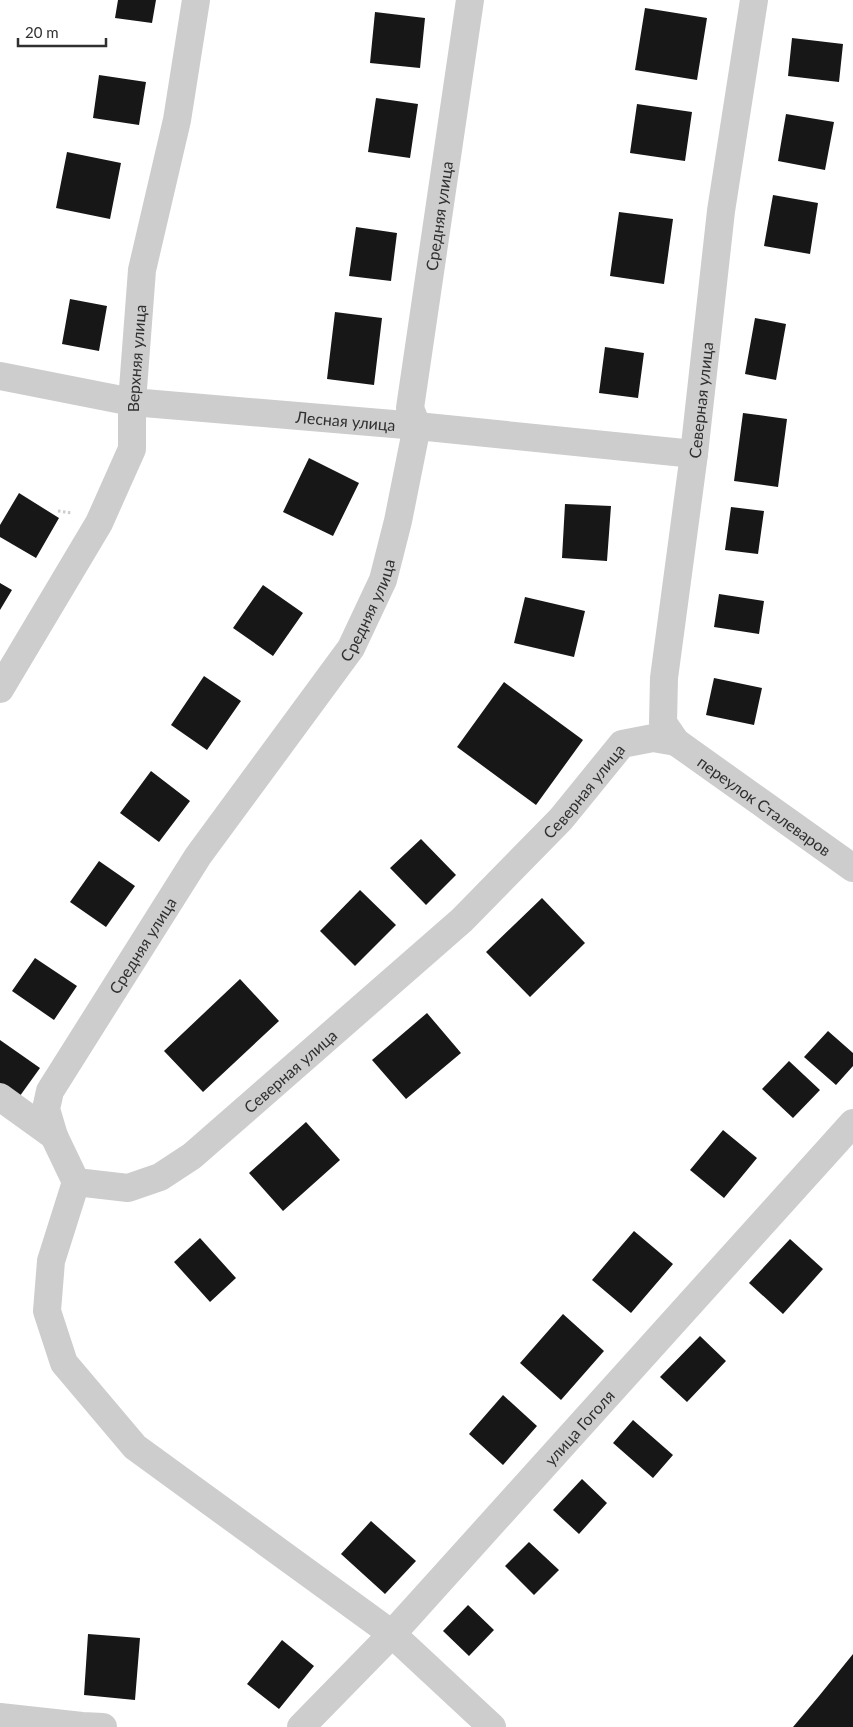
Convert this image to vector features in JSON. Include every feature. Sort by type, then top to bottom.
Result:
[{"type":"street","name":"Верхняя улица","points":[[0,689],[99,523],[132,449],[132,402],[142,270],[176,120],[196,0]]},
{"type":"street","name":"Средняя улица","points":[[54,1136],[46,1109],[50,1091],[198,856],[351,648],[384,580],[417,426],[410,408],[470,0]]},
{"type":"street","name":"Северная улица","points":[[676,742],[662,723],[664,678],[694,454],[721,211],[754,0]]},
{"type":"street","name":"Лесная улица","points":[[0,376],[132,402],[417,426],[694,454]]},
{"type":"street","name":"Северная улица","points":[[76,1182],[128,1188],[160,1177],[192,1156],[462,920],[561,819],[622,744],[653,738],[676,742]]},
{"type":"street","name":"переулок Сталеваров","points":[[676,742],[853,868]]},
{"type":"street","points":[[0,1097],[54,1136],[76,1182],[51,1261],[47,1311],[64,1363],[135,1447],[392,1634],[492,1727]]},
{"type":"street","name":"улица Гоголя","points":[[301,1727],[392,1634],[853,1123]]},
{"type":"street","points":[[0,1717],[82,1727],[103,1727]]},
{"type":"path","points":[[58,511],[76,513]]},
{"type":"building","points":[[118,0],[156,0],[152,23],[115,18]]},
{"type":"building","points":[[645,8],[707,18],[697,80],[635,70]]},
{"type":"building","points":[[375,12],[425,18],[420,68],[370,63]]},
{"type":"building","points":[[792,38],[843,44],[839,82],[788,76]]},
{"type":"building","points":[[99,75],[146,82],[139,125],[93,118]]},
{"type":"building","points":[[376,98],[418,104],[410,158],[368,152]]},
{"type":"building","points":[[637,104],[692,112],[685,161],[630,153]]},
{"type":"building","points":[[786,114],[834,122],[825,170],[778,161]]},
{"type":"building","points":[[67,152],[121,163],[110,219],[56,208]]},
{"type":"building","points":[[773,195],[818,203],[810,254],[764,246]]},
{"type":"building","points":[[619,212],[673,219],[664,284],[610,276]]},
{"type":"building","points":[[356,227],[397,233],[391,281],[349,276]]},
{"type":"building","points":[[70,299],[107,306],[99,351],[62,344]]},
{"type":"building","points":[[335,312],[382,318],[374,385],[327,379]]},
{"type":"building","points":[[755,318],[786,324],[776,380],[745,374]]},
{"type":"building","points":[[605,347],[644,353],[638,398],[599,393]]},
{"type":"building","points":[[743,413],[787,419],[778,487],[734,481]]},
{"type":"building","points":[[309,458],[359,483],[333,536],[283,512]]},
{"type":"building","points":[[19,493],[59,518],[36,558],[0,537],[0,525]]},
{"type":"building","points":[[565,504],[611,506],[607,561],[562,558]]},
{"type":"building","points":[[731,507],[764,511],[758,554],[725,550]]},
{"type":"building","points":[[0,583],[12,590],[0,610]]},
{"type":"building","points":[[263,585],[303,613],[273,656],[233,628]]},
{"type":"building","points":[[719,594],[764,601],[759,634],[714,627]]},
{"type":"building","points":[[525,597],[585,611],[574,657],[514,643]]},
{"type":"building","points":[[204,676],[241,701],[207,750],[171,725]]},
{"type":"building","points":[[714,678],[762,688],[754,725],[706,715]]},
{"type":"building","points":[[504,682],[583,740],[536,805],[457,747]]},
{"type":"building","points":[[151,771],[190,801],[159,842],[120,813]]},
{"type":"building","points":[[421,839],[456,875],[426,905],[390,868]]},
{"type":"building","points":[[99,861],[135,886],[106,927],[70,902]]},
{"type":"building","points":[[360,890],[396,925],[355,966],[320,931]]},
{"type":"building","points":[[542,898],[585,943],[530,997],[486,952]]},
{"type":"building","points":[[35,958],[77,986],[54,1020],[12,991]]},
{"type":"building","points":[[240,979],[279,1021],[203,1092],[164,1051]]},
{"type":"building","points":[[427,1013],[461,1053],[406,1099],[372,1060]]},
{"type":"building","points":[[828,1031],[853,1053],[853,1066],[836,1085],[804,1057]]},
{"type":"building","points":[[0,1040],[40,1068],[17,1100],[0,1088]]},
{"type":"building","points":[[789,1061],[820,1090],[793,1118],[762,1089]]},
{"type":"building","points":[[306,1122],[340,1160],[283,1211],[249,1173]]},
{"type":"building","points":[[723,1130],[757,1158],[724,1198],[690,1170]]},
{"type":"building","points":[[634,1231],[673,1264],[631,1313],[592,1280]]},
{"type":"building","points":[[200,1238],[236,1278],[210,1302],[174,1262]]},
{"type":"building","points":[[790,1239],[823,1269],[783,1314],[749,1283]]},
{"type":"building","points":[[563,1314],[604,1351],[561,1400],[520,1363]]},
{"type":"building","points":[[700,1336],[726,1361],[687,1402],[660,1377]]},
{"type":"building","points":[[503,1395],[537,1426],[503,1465],[469,1434]]},
{"type":"building","points":[[633,1420],[673,1455],[653,1478],[613,1443]]},
{"type":"building","points":[[582,1479],[607,1503],[579,1534],[553,1510]]},
{"type":"building","points":[[371,1521],[416,1561],[385,1594],[341,1554]]},
{"type":"building","points":[[529,1542],[559,1570],[534,1595],[505,1566]]},
{"type":"building","points":[[468,1605],[494,1630],[469,1656],[443,1631]]},
{"type":"building","points":[[88,1634],[140,1638],[135,1700],[84,1695]]},
{"type":"building","points":[[282,1640],[314,1666],[279,1709],[247,1684]]},
{"type":"building","points":[[853,1654],[853,1727],[793,1727],[819,1696]]}]
